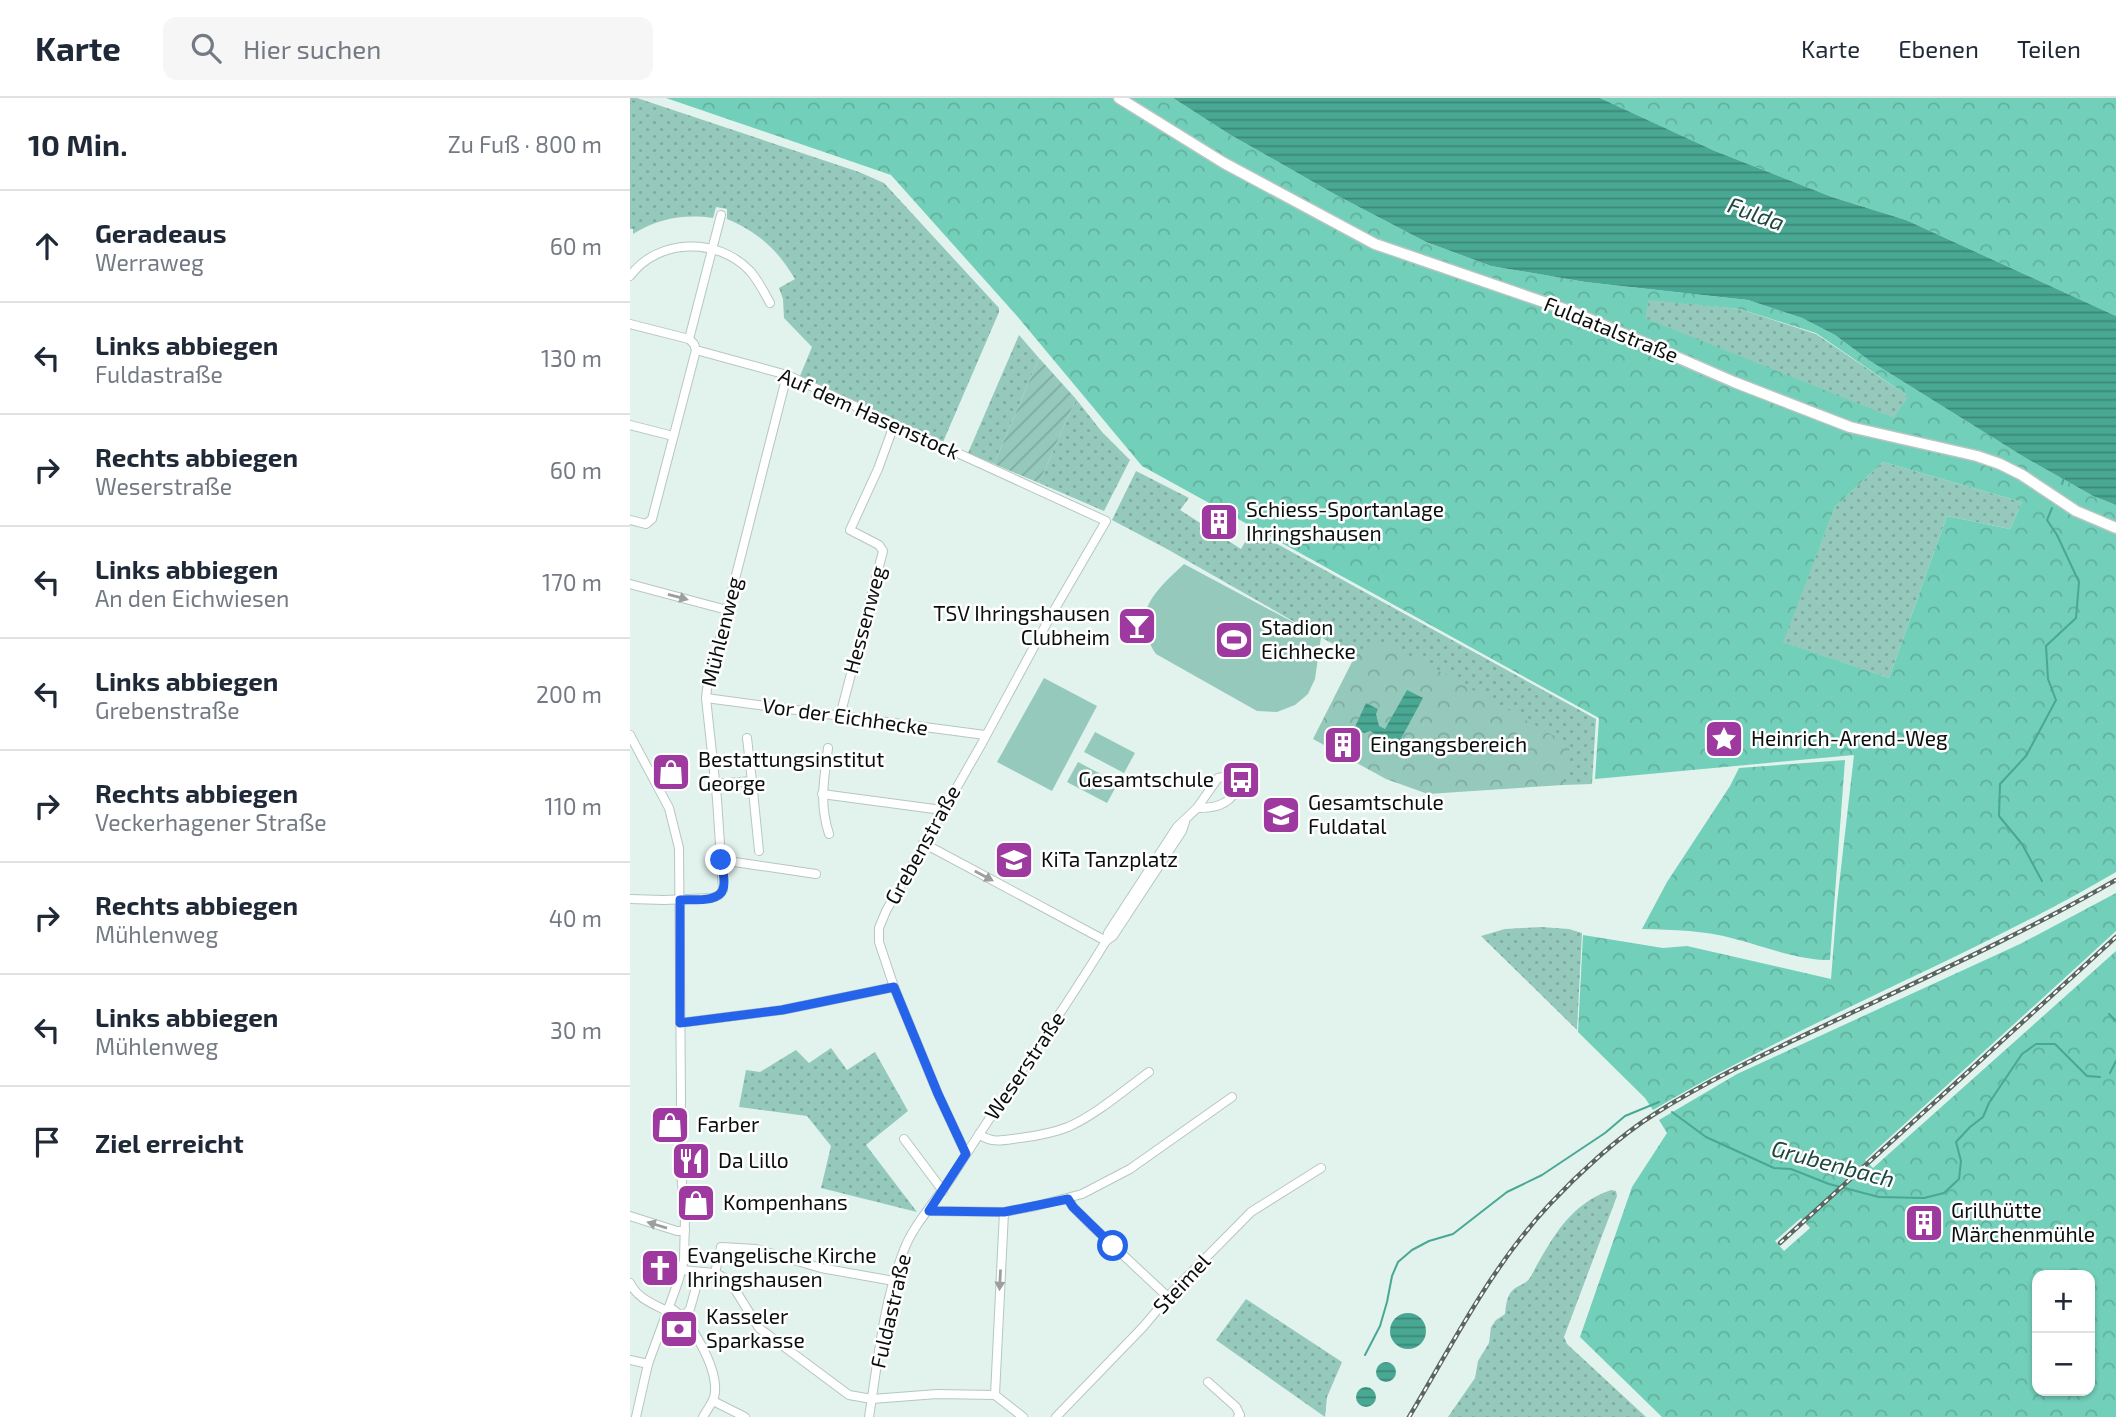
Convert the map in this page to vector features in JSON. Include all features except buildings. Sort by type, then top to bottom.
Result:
[{"type":"main road","name":"Fuldatalstraße","points":[[1119,98],[1224,163],[1375,244],[1573,312],[1734,382],[1850,426],[1977,456],[2000,464],[2022,474],[2076,511],[2116,528]]},
{"type":"street","points":[[689,339],[721,215]]},
{"type":"street","points":[[630,276],[662,251],[695,246],[727,254],[750,271],[770,303]]},
{"type":"street","points":[[630,324],[689,339],[696,350],[652,519],[646,524],[630,520]]},
{"type":"street","name":"Auf dem Hasenstock","points":[[696,350],[787,375],[1106,521]]},
{"type":"street","name":"Mühlenweg","points":[[680,900],[712,898],[723,890],[706,698],[787,375]]},
{"type":"street","points":[[630,425],[673,436]]},
{"type":"street","name":"Hessenweg","points":[[840,716],[883,551],[879,545],[850,530],[878,469],[894,425]]},
{"type":"street","name":"Grebenstraße","points":[[966,1154],[894,987],[879,942],[879,928],[1030,651],[1106,521]]},
{"type":"street","points":[[630,584],[727,610]]},
{"type":"street","name":"Vor der Eichhecke","points":[[706,698],[985,735]]},
{"type":"street","points":[[630,735],[633,746],[662,791],[679,848],[679,1148],[685,1231],[681,1270],[648,1364],[636,1417]]},
{"type":"street","points":[[747,738],[759,851]]},
{"type":"street","points":[[828,748],[822,794],[823,815],[829,834]]},
{"type":"street","name":"Weserstraße","points":[[929,1211],[1074,994],[1106,941],[1108,933],[1177,827],[1197,808],[1218,778],[1233,778],[1237,785],[1233,797],[1224,804],[1211,808],[1197,808]]},
{"type":"street","points":[[715,784],[752,781]]},
{"type":"street","points":[[822,794],[942,810]]},
{"type":"street","points":[[923,843],[1106,941]]},
{"type":"street","points":[[721,860],[816,874]]},
{"type":"street","points":[[630,899],[680,900]]},
{"type":"street","points":[[680,1023],[782,1010],[894,987]]},
{"type":"street","points":[[979,1134],[995,1142],[1069,1127],[1149,1072]]},
{"type":"street","points":[[929,1211],[1004,1212],[1068,1199],[1094,1189],[1130,1168],[1232,1097]]},
{"type":"street","points":[[904,1139],[943,1191]]},
{"type":"street","name":"Steimel","points":[[1056,1417],[1255,1208],[1321,1168]]},
{"type":"street","points":[[1068,1199],[1082,1216],[1168,1297]]},
{"type":"street","name":"Fuldastraße","points":[[869,1417],[883,1328],[894,1281],[905,1247],[929,1211]]},
{"type":"street","points":[[995,1395],[1004,1212]]},
{"type":"street","points":[[630,1216],[685,1231]]},
{"type":"street","points":[[715,1273],[721,1247],[756,1249],[821,1268],[894,1281]]},
{"type":"street","points":[[681,1270],[715,1273],[729,1280],[759,1328],[849,1395],[872,1399],[937,1394],[995,1395],[1023,1417]]},
{"type":"street","points":[[683,1317],[690,1309],[700,1273]]},
{"type":"street","points":[[630,1283],[634,1291],[646,1300],[683,1317],[710,1360],[715,1395],[703,1417]]},
{"type":"street","points":[[630,1360],[648,1364]]},
{"type":"street","points":[[1208,1382],[1236,1407],[1240,1415],[1238,1417]]},
{"type":"street","points":[[713,1401],[745,1417]]},
{"type":"green space","points":[[630,98],[637,98],[859,172],[884,183],[999,308],[943,442],[800,376],[812,347],[784,318],[783,299],[779,288],[795,279],[782,259],[766,243],[727,219],[727,209],[716,207],[713,218],[682,217],[662,221],[633,234],[633,229],[630,229]]},
{"type":"green space","points":[[666,98],[1173,98],[1229,134],[1336,195],[1426,242],[1491,266],[1585,282],[1748,300],[1802,318],[1835,335],[1870,361],[2024,457],[2093,496],[2116,505],[2116,872],[2001,934],[1767,1048],[1653,1110],[1645,1098],[1578,1032],[1583,935],[1663,948],[1687,946],[1831,979],[1854,755],[1595,779],[1599,718],[1142,466],[1017,316],[891,175]],"holes":[[[1649,300],[1740,309],[1816,333],[1908,396],[1894,418],[1645,318]],[[1883,462],[2022,502],[2010,529],[1947,516],[1889,678],[1783,642],[1835,507]]]},
{"type":"green space","points":[[1600,98],[2116,98],[2116,316],[1906,220],[1832,197],[1715,151]]},
{"type":"green space","points":[[1649,299],[1740,309],[1816,334],[1908,396],[1894,419],[1644,318]]},
{"type":"green space","points":[[1019,335],[1039,358],[994,464],[968,453]]},
{"type":"green space","points":[[1039,358],[1076,399],[1039,483],[994,464]]},
{"type":"green space","points":[[1076,399],[1102,432],[1130,460],[1104,511],[1039,483]]},
{"type":"green space","points":[[1883,462],[2022,502],[2010,529],[1947,516],[1889,678],[1782,642],[1835,507]]},
{"type":"green space","points":[[1136,471],[1189,498],[1180,510],[1241,549],[1252,530],[1596,719],[1592,784],[1563,785],[1353,659],[1354,656],[1112,520]]},
{"type":"green space","name":"Stadion Eichhecke","points":[[1184,564],[1321,637],[1315,679],[1308,694],[1295,705],[1277,712],[1257,711],[1156,654],[1148,640],[1145,615],[1155,594]]},
{"type":"green space","points":[[1386,644],[1570,745],[1563,785],[1428,794],[1386,779],[1313,739],[1355,656],[1365,647]]},
{"type":"green space","points":[[1044,678],[1097,706],[1052,791],[997,762]]},
{"type":"green space","points":[[1095,732],[1135,753],[1124,773],[1084,752]]},
{"type":"green space","points":[[1845,760],[1830,960],[1793,955],[1712,934],[1642,929],[1667,882],[1739,768]]},
{"type":"green space","points":[[1078,762],[1118,783],[1107,803],[1067,782]]},
{"type":"green space","points":[[2116,893],[2116,931],[1865,1160],[1873,1168],[2116,951],[2116,1417],[1662,1417],[1580,1337],[1632,1187],[1667,1133],[1659,1120],[1737,1074],[2020,944]],"holes":[[[1801,1218],[1810,1228],[1784,1251],[1775,1241]]]},
{"type":"green space","points":[[1541,927],[1582,933],[1577,1030],[1481,936],[1505,929]]},
{"type":"green space","points":[[831,1048],[847,1070],[875,1052],[908,1111],[866,1145],[917,1212],[821,1188],[831,1146],[807,1116],[739,1107],[746,1070],[760,1072],[796,1050],[809,1063]]},
{"type":"green space","points":[[1611,1190],[1616,1191],[1617,1196],[1564,1337],[1567,1344],[1646,1417],[1448,1417],[1475,1378],[1478,1361],[1489,1343],[1491,1327],[1505,1314],[1507,1300],[1512,1291],[1529,1279],[1554,1237],[1573,1214],[1596,1196]]},
{"type":"green space","points":[[1246,1299],[1342,1362],[1327,1397],[1325,1417],[1216,1340]]},
{"type":"water","name":"Fulda","points":[[1173,98],[1600,98],[1715,151],[1832,197],[1906,220],[2116,316],[2116,505],[2093,496],[2024,457],[1870,361],[1835,335],[1802,318],[1748,300],[1585,282],[1491,266],[1426,242],[1336,195],[1229,134]]},
{"type":"water","points":[[1407,690],[1423,698],[1397,746],[1370,731],[1364,733],[1355,727],[1366,703],[1378,709],[1376,714],[1379,726],[1385,729]]},
{"type":"water","points":[[1408,1313],[1421,1318],[1426,1331],[1421,1344],[1408,1349],[1395,1344],[1390,1331],[1395,1318]]},
{"type":"water","points":[[1386,1362],[1393,1365],[1396,1372],[1393,1379],[1386,1382],[1379,1379],[1376,1372],[1379,1365]]},
{"type":"water","points":[[1366,1387],[1373,1390],[1376,1397],[1373,1404],[1366,1407],[1359,1404],[1356,1397],[1359,1390]]},
{"type":"waterway","name":"Grubenbach","points":[[2062,484],[2064,478]]},
{"type":"waterway","name":"Grubenbach","points":[[2042,881],[2022,844],[1999,816],[2000,784],[2026,756],[2056,700],[2048,679],[2046,646],[2076,618],[2079,582],[2047,520],[2052,508]]},
{"type":"waterway","name":"Grubenbach","points":[[2109,1014],[2116,1021]]},
{"type":"waterway","name":"Grubenbach","points":[[1672,1112],[1706,1137],[1774,1168],[1791,1169],[1829,1184],[1879,1197],[1924,1198],[1944,1193],[1959,1179],[1961,1161],[1956,1142],[1983,1117],[1989,1103],[2022,1054],[2036,1044],[2055,1044],[2087,1076],[2100,1077]]},
{"type":"waterway","name":"Grubenbach","points":[[2110,1073],[2116,1061]]},
{"type":"waterway","name":"Grubenbach","points":[[1365,1355],[1380,1326],[1398,1262],[1429,1241],[1453,1234],[1507,1192],[1542,1175],[1605,1133],[1625,1116],[1659,1102]]},
{"type":"railway","points":[[1409,1417],[1473,1307],[1508,1254],[1560,1193],[1626,1134],[1677,1100],[1726,1074],[1985,949],[2116,880]]},
{"type":"railway","points":[[1780,1243],[2116,937]]},
{"type":"place","name":"Schiess-Sportanlage Ihringshausen","points":[[1219,522]]},
{"type":"place","name":"TSV Ihringshausen Clubheim","points":[[1137,626]]},
{"type":"place","name":"Stadion Eichhecke","points":[[1234,640]]},
{"type":"place","name":"Heinrich-Arend-Weg","points":[[1724,739]]},
{"type":"place","name":"Eingangsbereich","points":[[1343,745]]},
{"type":"place","name":"Bestattungsinstitut George","points":[[671,772]]},
{"type":"place","name":"Gesamtschule","points":[[1241,780]]},
{"type":"place","name":"Gesamtschule Fuldatal","points":[[1281,815]]},
{"type":"place","name":"KiTa Tanzplatz","points":[[1014,860]]},
{"type":"place","name":"Farber","points":[[670,1125]]},
{"type":"place","name":"Da Lillo","points":[[691,1161]]},
{"type":"place","name":"Kompenhans","points":[[696,1203]]},
{"type":"place","name":"Grillhütte Märchenmühle","points":[[1924,1223]]},
{"type":"place","name":"Evangelische Kirche Ihringshausen","points":[[660,1268]]},
{"type":"place","name":"Kasseler Sparkasse","points":[[679,1329]]},
{"type":"route","points":[[721,860],[723,890],[719,895],[680,900],[680,1023],[782,1010],[894,987],[966,1154],[929,1211],[1004,1212],[1068,1199],[1113,1246]]}]
